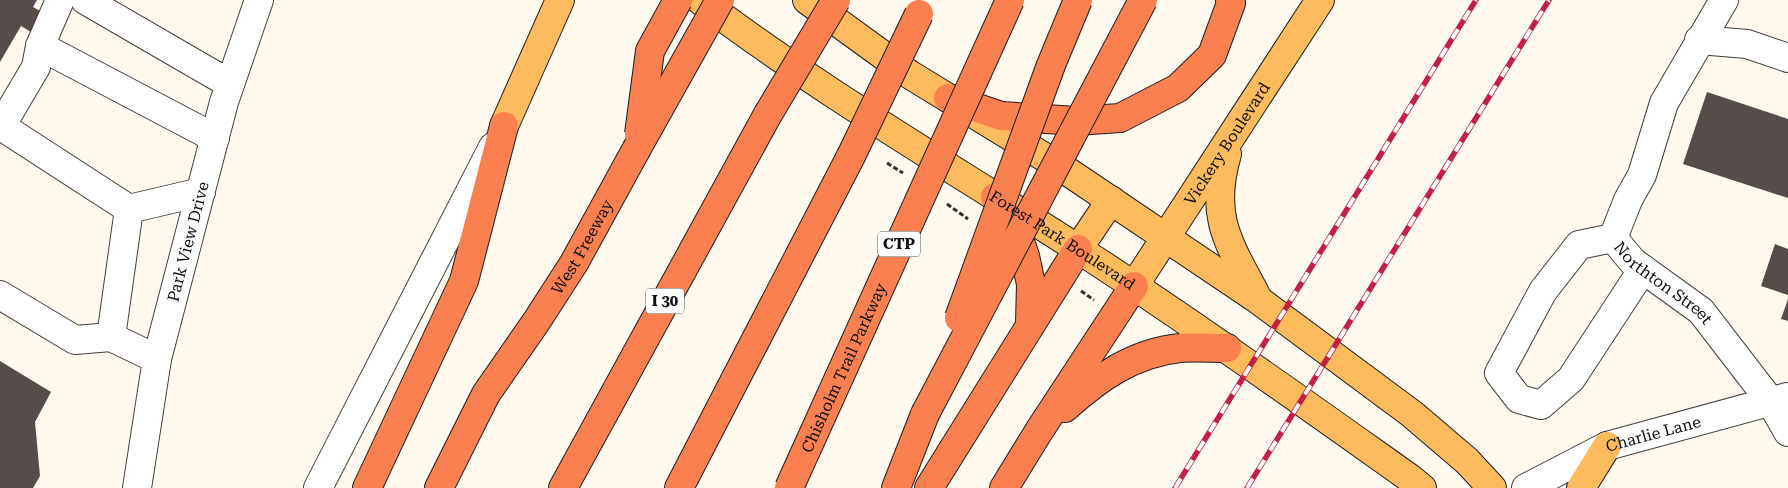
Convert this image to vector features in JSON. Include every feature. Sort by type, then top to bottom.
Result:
[{"type":"highway","points":[[636,150],[650,51],[678,0]]},
{"type":"highway","name":"West Freeway","points":[[439,488],[486,394],[574,263],[720,0]]},
{"type":"highway","name":"I 30","points":[[563,488],[768,114],[836,0]]},
{"type":"highway","name":"Chisholm Trail Parkway","points":[[789,488],[1010,0]]},
{"type":"highway","points":[[896,488],[925,414],[1051,65],[1078,0]]},
{"type":"highway","points":[[925,414],[1143,0]]},
{"type":"highway","points":[[948,98],[1001,116],[1076,121],[1120,118],[1178,88],[1212,55],[1231,3],[1230,0]]},
{"type":"highway","points":[[679,488],[851,156],[923,7]]},
{"type":"highway","points":[[367,488],[464,281],[504,126]]},
{"type":"highway","points":[[995,197],[1016,230],[1026,259],[1031,284],[1030,323]]},
{"type":"highway","points":[[929,488],[1030,323],[1078,249]]},
{"type":"highway","points":[[1004,488],[1134,286]]},
{"type":"highway","points":[[1039,431],[1086,389],[1108,373],[1130,361],[1180,348],[1227,348]]},
{"type":"main road","name":"Forest Park Boulevard","points":[[700,0],[765,48],[895,134],[1078,249],[1227,348],[1422,488]]},
{"type":"main road","points":[[807,0],[909,74],[1110,200],[1258,298],[1412,414],[1467,461],[1492,488]]},
{"type":"main road","name":"Vickery Boulevard","points":[[1134,286],[1320,0]]},
{"type":"main road","points":[[504,126],[554,6]]},
{"type":"main road","points":[[1232,134],[1222,171],[1219,196],[1221,218],[1227,239],[1258,298]]},
{"type":"main road","points":[[1078,249],[1110,200]]},
{"type":"main road","points":[[1582,488],[1607,446]]},
{"type":"street","points":[[60,0],[40,46],[36,68],[1,127],[129,209],[201,192]]},
{"type":"street","points":[[84,0],[230,84]]},
{"type":"street","name":"Northton Street","points":[[1724,0],[1664,103],[1642,175],[1628,200],[1613,238],[1633,262],[1701,311],[1780,399],[1788,432]]},
{"type":"street","name":"Park View Drive","points":[[136,488],[158,359],[215,138],[257,1]]},
{"type":"street","points":[[1699,40],[1747,44],[1788,58]]},
{"type":"street","points":[[40,46],[215,138]]},
{"type":"street","points":[[318,488],[504,126]]},
{"type":"street","points":[[111,337],[129,209]]},
{"type":"street","points":[[1613,238],[1578,245],[1543,291],[1499,373],[1519,399],[1541,406],[1570,379],[1642,269]]},
{"type":"street","points":[[0,296],[75,340],[111,337],[158,359]]},
{"type":"street","name":"Charlie Lane","points":[[1526,488],[1607,446],[1780,399]]},
{"type":"path","points":[[1080,291],[1095,301]]},
{"type":"building","points":[[0,0],[37,0],[33,7],[42,12],[31,32],[21,26],[0,62]]},
{"type":"building","points":[[1707,92],[1788,119],[1788,198],[1683,164]]},
{"type":"building","points":[[1775,244],[1788,249],[1788,295],[1761,286]]},
{"type":"building","points":[[1788,299],[1788,321],[1781,319]]},
{"type":"building","points":[[0,361],[51,392],[35,422],[40,476],[33,488],[0,488]]},
{"type":"railway","points":[[1175,488],[1476,0]]},
{"type":"railway","points":[[1247,488],[1549,0]]}]
